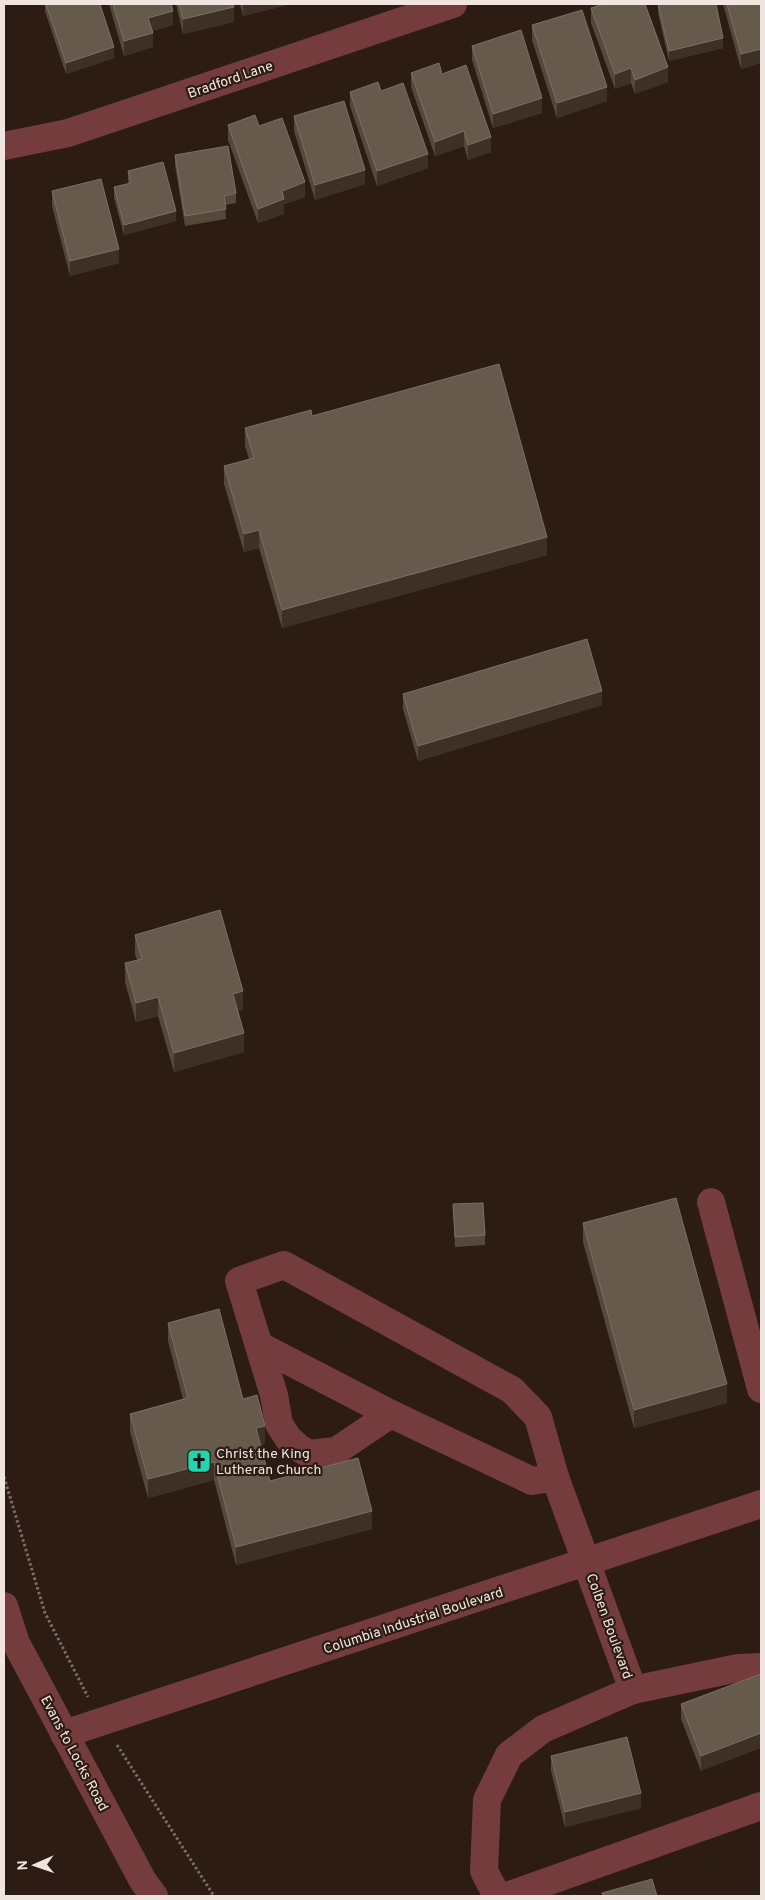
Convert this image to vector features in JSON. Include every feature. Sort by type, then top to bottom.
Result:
[{"type":"street","name":"Bradford Lane","points":[[4,146],[68,133],[453,4]]},
{"type":"street","points":[[711,1202],[761,1389]]},
{"type":"street","name":"Colben Boulevard","points":[[260,1346],[239,1281],[284,1265],[512,1390],[538,1416],[555,1476],[633,1690]]},
{"type":"street","points":[[260,1346],[391,1414],[532,1481],[555,1476]]},
{"type":"street","points":[[260,1346],[274,1395],[279,1424],[288,1438],[309,1454],[336,1451],[391,1414]]},
{"type":"street","name":"Columbia Industrial Boulevard","points":[[64,1734],[587,1563],[761,1504]]},
{"type":"street","name":"Evans to Locks Road","points":[[4,1606],[16,1643],[143,1881],[154,1896]]},
{"type":"street","points":[[497,1896],[484,1871],[487,1800],[509,1755],[543,1729],[633,1690],[738,1668],[761,1667]]},
{"type":"street","points":[[507,1896],[761,1806]]},
{"type":"path","points":[[4,1477],[45,1613],[80,1684]]},
{"type":"path","points":[[144,1790],[214,1896]]},
{"type":"building","points":[[46,4],[100,4],[114,47],[66,63]]},
{"type":"building","points":[[113,4],[171,4],[173,11],[148,18],[153,33],[124,41]]},
{"type":"building","points":[[179,4],[233,4],[234,7],[183,19]]},
{"type":"building","points":[[603,4],[645,4],[668,67],[635,80],[631,68],[615,74],[591,8]]},
{"type":"building","points":[[658,4],[716,4],[723,38],[669,51]]},
{"type":"building","points":[[727,4],[761,4],[761,49],[741,54]]},
{"type":"building","points":[[582,10],[607,87],[557,103],[532,25]]},
{"type":"building","points":[[521,30],[542,98],[493,114],[472,46]]},
{"type":"building","points":[[439,63],[442,74],[466,65],[491,137],[468,145],[464,131],[435,142],[411,73]]},
{"type":"building","points":[[378,82],[381,91],[403,83],[428,154],[377,171],[350,92]]},
{"type":"building","points":[[344,101],[365,170],[315,185],[294,116]]},
{"type":"building","points":[[255,115],[259,126],[282,118],[305,182],[282,191],[284,199],[258,209],[228,125]]},
{"type":"building","points":[[228,146],[236,193],[224,196],[226,209],[185,216],[175,155]]},
{"type":"building","points":[[163,162],[176,211],[124,225],[114,187],[131,183],[128,171]]},
{"type":"building","points":[[101,179],[119,249],[70,261],[52,191]]},
{"type":"building","points":[[499,364],[547,537],[282,610],[259,530],[244,534],[224,466],[254,458],[245,428],[311,410],[312,416]]},
{"type":"building","points":[[587,639],[602,691],[418,746],[403,694]]},
{"type":"building","points":[[220,910],[243,991],[233,994],[244,1033],[174,1053],[158,997],[136,1003],[125,963],[142,959],[135,935]]},
{"type":"building","points":[[676,1198],[727,1384],[634,1410],[583,1223]]},
{"type":"building","points":[[483,1203],[485,1235],[455,1237],[453,1204]]},
{"type":"building","name":"Christ the King Lutheran Church","points":[[219,1309],[243,1399],[257,1395],[265,1426],[256,1428],[270,1481],[358,1458],[372,1511],[236,1547],[214,1462],[148,1479],[130,1414],[188,1398],[168,1323]]},
{"type":"building","points":[[761,1674],[761,1733],[701,1756],[681,1704]]},
{"type":"building","points":[[627,1737],[641,1793],[565,1812],[551,1756]]},
{"type":"building","points":[[652,1879],[657,1896],[603,1896],[602,1893]]},
{"type":"place","name":"Christ the King Lutheran Church","points":[[199,1461]]}]
